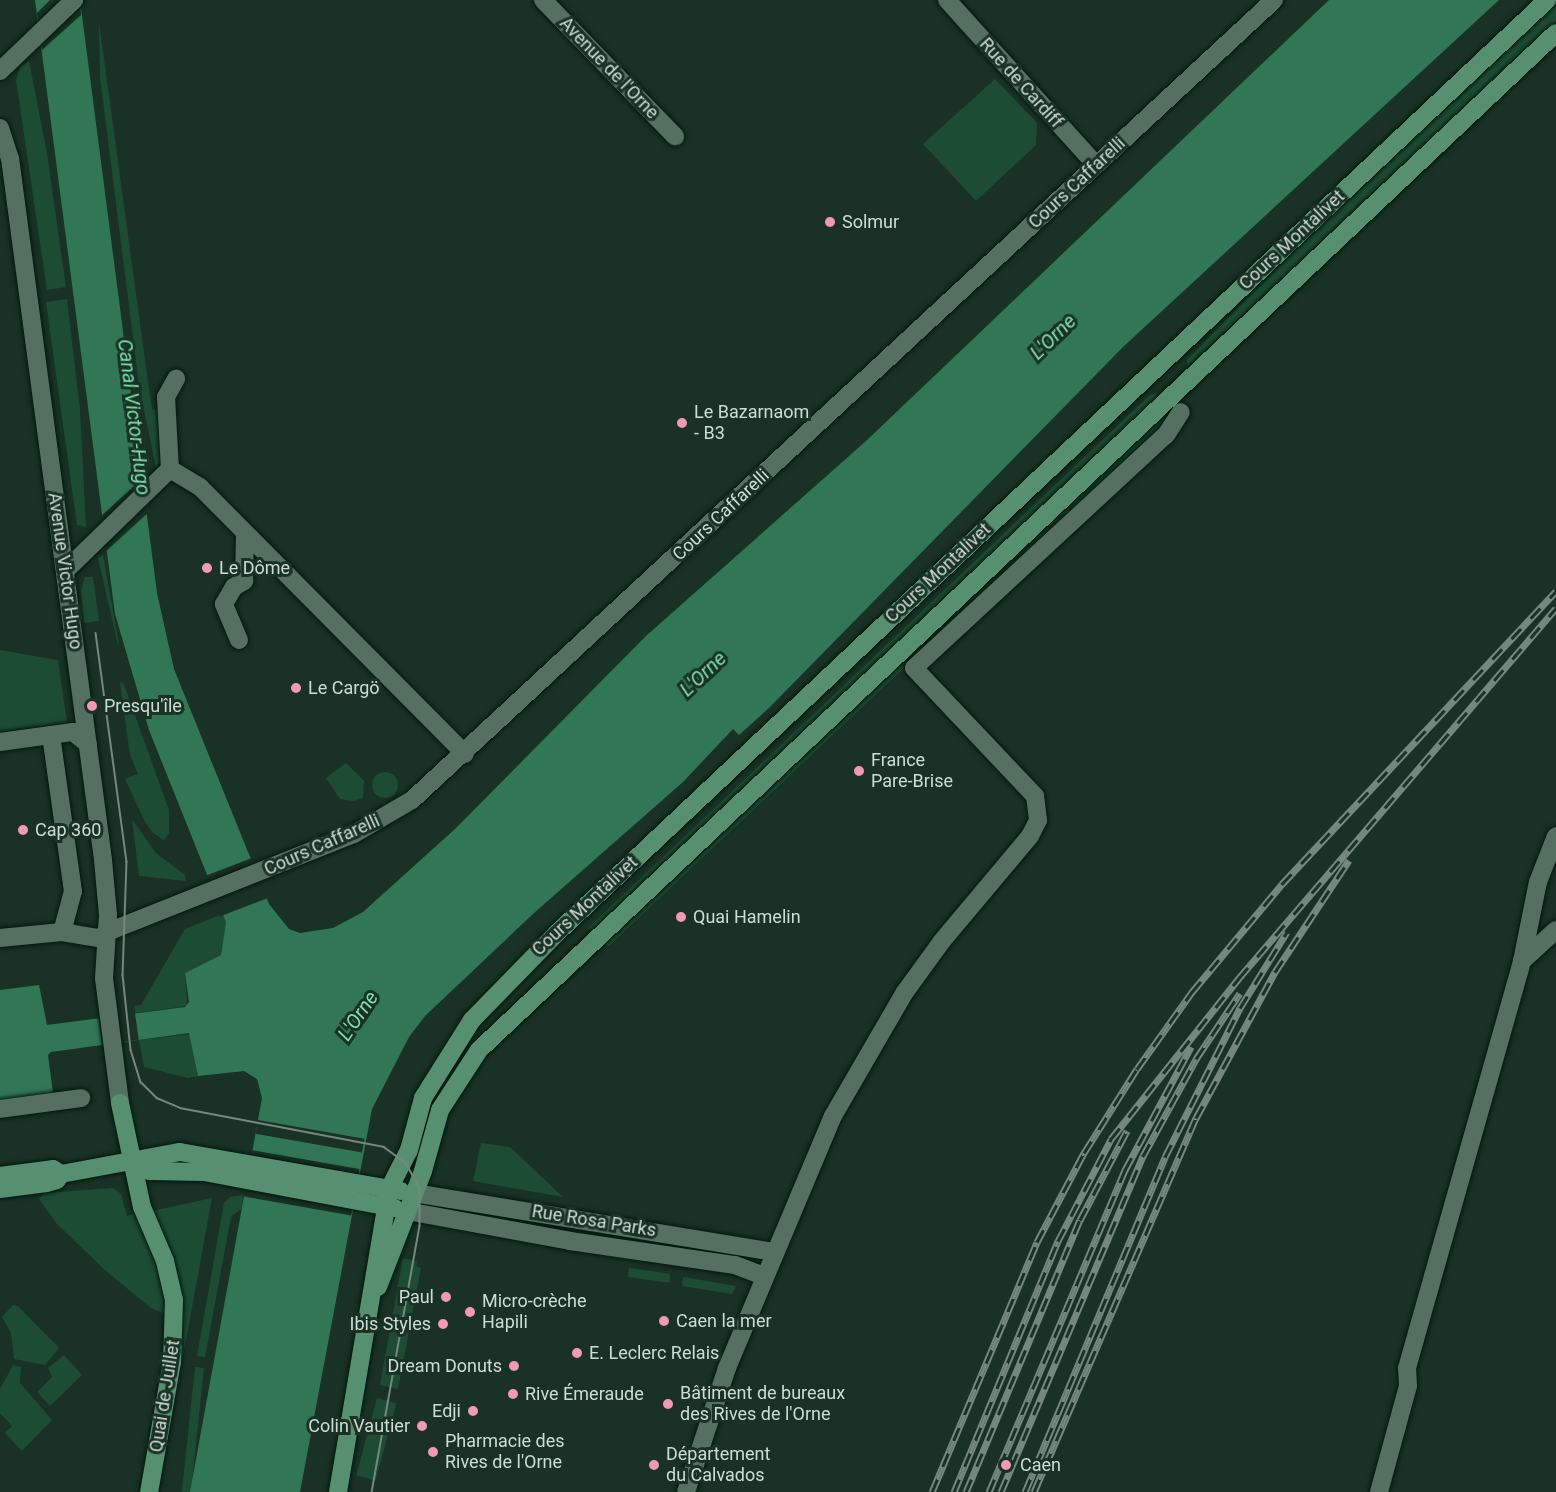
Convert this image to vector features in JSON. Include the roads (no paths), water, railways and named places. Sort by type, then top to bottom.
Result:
[{"type":"main road","name":"Cours Montalivet","points":[[374,1296],[374,1265],[389,1189],[409,1150],[419,1109],[432,1082],[472,1020],[516,972],[1547,0]]},
{"type":"main road","name":"Cours Montalivet","points":[[374,1296],[414,1193],[440,1110],[451,1088],[479,1050],[1556,33]]},
{"type":"main road","points":[[120,1103],[131,1163]]},
{"type":"main road","points":[[0,1189],[52,1176],[131,1163],[153,1155],[180,1152],[247,1172],[355,1192],[389,1189],[414,1193]]},
{"type":"main road","name":"Quai de Juillet","points":[[131,1163],[142,1207],[169,1271],[174,1300],[172,1362],[149,1492]]},
{"type":"main road","points":[[0,1176],[52,1176]]},
{"type":"main road","points":[[355,1192],[385,1207],[407,1210]]},
{"type":"main road","points":[[339,1492],[374,1296]]},
{"type":"street","points":[[0,71],[74,0]]},
{"type":"street","name":"Avenue de l'Orne","points":[[543,0],[675,136]]},
{"type":"street","name":"Rue de Cardiff","points":[[947,0],[1096,165]]},
{"type":"street","name":"Cours Caffarelli","points":[[105,936],[388,816],[465,754],[1274,0]]},
{"type":"street","name":"Avenue Victor Hugo","points":[[0,128],[10,158],[107,892],[103,966],[120,1103]]},
{"type":"street","points":[[64,571],[147,494],[170,469],[166,397],[176,378]]},
{"type":"street","points":[[686,1492],[705,1427],[773,1252],[833,1116],[879,1034],[942,941],[1030,836],[1038,820],[1035,796],[914,668],[1166,435],[1181,412]]},
{"type":"street","points":[[170,469],[190,478],[465,754]]},
{"type":"street","points":[[239,640],[224,604],[234,587],[244,581],[245,533]]},
{"type":"street","points":[[0,742],[73,732],[88,744]]},
{"type":"street","points":[[51,735],[73,891],[62,932]]},
{"type":"street","points":[[1379,1492],[1408,1386],[1407,1368],[1522,961],[1538,882],[1556,836]]},
{"type":"street","points":[[1522,961],[1556,930]]},
{"type":"street","points":[[0,938],[62,932],[105,936]]},
{"type":"street","points":[[0,1109],[81,1098]]},
{"type":"street","name":"Rue Rosa Parks","points":[[414,1193],[773,1252]]},
{"type":"street","name":"Rue Rosa Parks","points":[[407,1210],[570,1241],[735,1265],[764,1276]]},
{"type":"water","points":[[35,0],[80,0],[157,593],[174,669],[269,904],[289,929],[300,933],[333,928],[363,912],[455,829],[646,636],[866,441],[1329,0],[1499,0],[1123,347],[769,708],[739,735],[733,729],[683,782],[534,913],[425,1016],[409,1037],[372,1109],[300,1492],[190,1492],[262,1098],[257,1079],[244,1071],[198,1076],[189,1033],[51,1052],[48,1055],[53,1093],[0,1100],[0,990],[39,985],[47,1025],[185,1007],[189,1002],[185,973],[221,955],[226,922],[149,730],[115,614]]},
{"type":"tram line","points":[[96,633],[127,862],[123,975],[131,1050],[141,1082],[157,1098],[180,1108],[384,1147],[406,1163],[420,1188],[420,1226],[372,1492]]},
{"type":"railway","points":[[932,1492],[1037,1242],[1084,1153],[1137,1069],[1192,992],[1282,884],[1556,591]]},
{"type":"railway","points":[[954,1492],[1058,1241],[1111,1139],[1239,978],[1556,608]]},
{"type":"railway","points":[[1034,1492],[1196,1118],[1275,972],[1349,860]]},
{"type":"railway","points":[[1025,1492],[1165,1157],[1240,1008],[1287,932]]},
{"type":"railway","points":[[1001,1492],[1143,1156],[1196,1059],[1240,993]]},
{"type":"railway","points":[[989,1492],[1125,1170],[1191,1047]]},
{"type":"railway","points":[[966,1492],[1080,1220],[1127,1131]]},
{"type":"place","name":"Solmur","points":[[830,222]]},
{"type":"place","name":"Le Bazarnaom - B3","points":[[682,423]]},
{"type":"place","name":"Le Dôme","points":[[207,568]]},
{"type":"place","name":"Le Cargö","points":[[296,688]]},
{"type":"place","name":"Presqu'île","points":[[92,706]]},
{"type":"place","name":"France Pare-Brise","points":[[859,771]]},
{"type":"place","name":"Cap 360","points":[[23,830]]},
{"type":"place","name":"Quai Hamelin","points":[[681,917]]},
{"type":"place","name":"Paul","points":[[446,1297]]},
{"type":"place","name":"Micro-crèche Hapili","points":[[470,1312]]},
{"type":"place","name":"Caen la mer","points":[[664,1321]]},
{"type":"place","name":"Ibis Styles","points":[[443,1324]]},
{"type":"place","name":"E. Leclerc Relais","points":[[577,1353]]},
{"type":"place","name":"Dream Donuts","points":[[514,1366]]},
{"type":"place","name":"Rive Émeraude","points":[[513,1394]]},
{"type":"place","name":"Bâtiment de bureaux des Rives de l'Orne","points":[[668,1404]]},
{"type":"place","name":"Edji","points":[[473,1411]]},
{"type":"place","name":"Colin Vautier","points":[[422,1426]]},
{"type":"place","name":"Pharmacie des Rives de l'Orne","points":[[433,1452]]},
{"type":"place","name":"Département du Calvados","points":[[654,1465]]},
{"type":"place","name":"Caen","points":[[1006,1465]]},
{"type":"water label","name":"L'Orne","points":[[1053,337]]},
{"type":"water label","name":"Canal Victor-Hugo","points":[[134,417]]},
{"type":"water label","name":"L'Orne","points":[[703,674]]},
{"type":"water label","name":"L'Orne","points":[[358,1016]]}]
